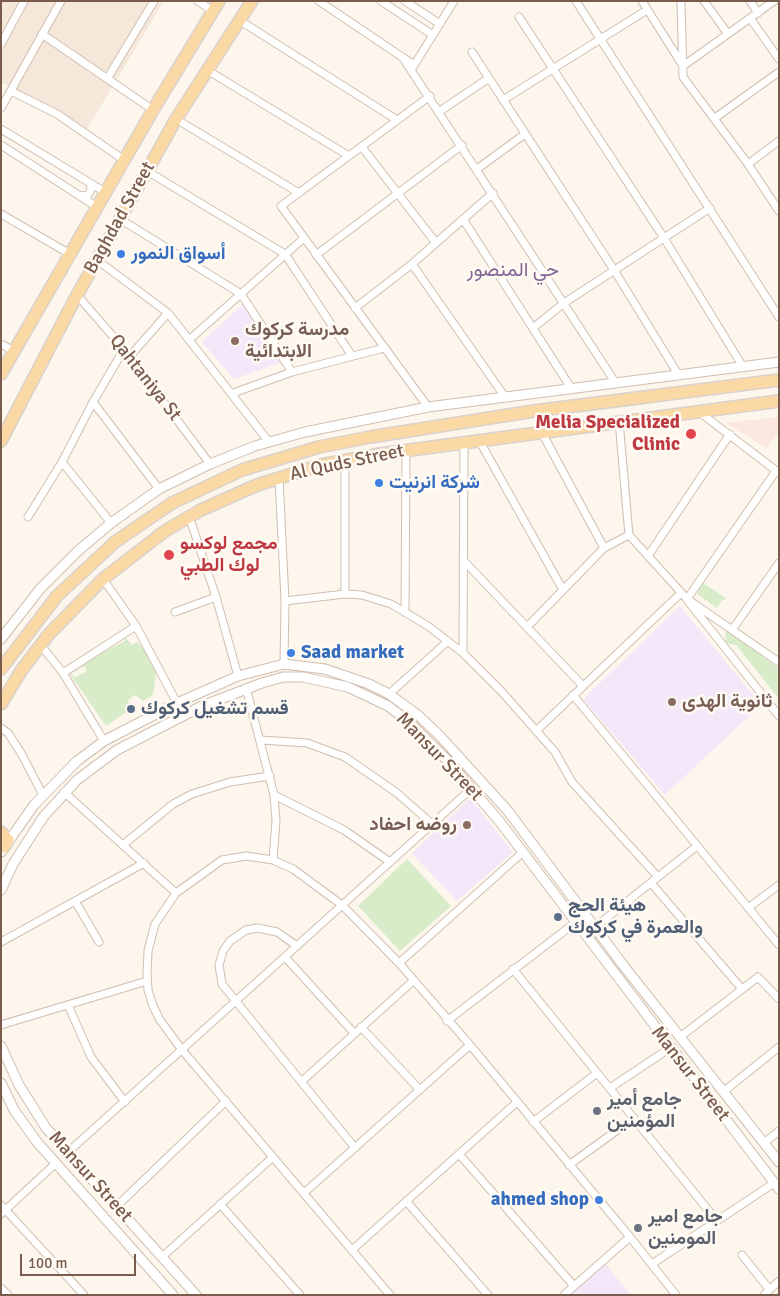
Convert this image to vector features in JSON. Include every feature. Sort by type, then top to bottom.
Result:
[{"type":"main road","name":"Baghdad Street","points":[[3,368],[153,110],[220,1]]},
{"type":"main road","name":"Baghdad Street","points":[[1,441],[77,296],[147,170],[207,70],[252,1]]},
{"type":"main road","name":"Al Quds Street","points":[[1,669],[57,596],[115,542],[142,523],[204,487],[280,457],[319,446],[534,411],[779,380]]},
{"type":"main road","name":"Al Quds Street","points":[[1,704],[40,644],[70,610],[139,549],[189,516],[222,500],[280,477],[345,460],[424,446],[779,401]]},
{"type":"main road","points":[[420,429],[424,446]]},
{"type":"main road","points":[[57,596],[70,610]]},
{"type":"main road","points":[[1,832],[8,840],[3,850]]},
{"type":"street","points":[[1,44],[24,1]]},
{"type":"street","points":[[1,108],[61,1]]},
{"type":"street","points":[[107,79],[154,1]]},
{"type":"street","points":[[198,1],[213,11]]},
{"type":"street","points":[[319,1],[403,58],[413,67],[615,382]]},
{"type":"street","points":[[381,1],[433,35]]},
{"type":"street","points":[[405,1],[440,24]]},
{"type":"street","points":[[413,67],[454,1]]},
{"type":"street","points":[[576,1],[602,38],[779,317]]},
{"type":"street","points":[[642,1],[683,66]]},
{"type":"street","points":[[681,1],[683,76],[748,164],[779,211]]},
{"type":"street","points":[[704,1],[728,34]]},
{"type":"street","points":[[750,1],[758,13]]},
{"type":"street","points":[[683,66],[774,1]]},
{"type":"street","points":[[503,100],[647,10]]},
{"type":"street","points":[[519,17],[664,238],[742,367]]},
{"type":"street","points":[[750,18],[779,59]]},
{"type":"street","points":[[239,20],[397,120]]},
{"type":"street","points":[[42,34],[153,110]]},
{"type":"street","points":[[472,52],[614,270],[678,374]]},
{"type":"street","points":[[207,70],[349,156]]},
{"type":"street","points":[[715,118],[779,72]]},
{"type":"street","points":[[440,110],[489,78]]},
{"type":"street","points":[[11,91],[57,114],[124,160]]},
{"type":"street","points":[[428,407],[281,206],[430,96]]},
{"type":"street","points":[[176,120],[299,193]]},
{"type":"street","points":[[1,129],[106,192]]},
{"type":"street","points":[[477,169],[525,134]]},
{"type":"street","points":[[748,164],[779,141]]},
{"type":"street","points":[[1,145],[97,207]]},
{"type":"street","points":[[316,255],[462,145]]},
{"type":"street","points":[[362,147],[436,243]]},
{"type":"street","points":[[147,170],[285,254],[352,356]]},
{"type":"street","points":[[80,196],[88,195],[91,190],[90,183]]},
{"type":"street","points":[[355,308],[412,264],[493,193]]},
{"type":"street","points":[[533,328],[564,303],[710,208]]},
{"type":"street","points":[[2,216],[70,254]]},
{"type":"street","points":[[120,219],[241,294],[292,372]]},
{"type":"street","points":[[463,219],[571,388]]},
{"type":"street","points":[[190,339],[304,238]]},
{"type":"street","points":[[97,260],[168,313],[233,393],[269,442]]},
{"type":"street","points":[[412,264],[505,397]]},
{"type":"street","name":"Qahtaniya St","points":[[77,296],[130,356],[210,464]]},
{"type":"street","points":[[130,356],[168,313]]},
{"type":"street","points":[[1,344],[14,351]]},
{"type":"street","points":[[233,393],[292,372],[384,348]]},
{"type":"street","points":[[28,516],[62,462],[93,402],[124,349]]},
{"type":"street","points":[[1,640],[40,589],[78,551],[111,523],[159,490],[210,464],[269,442],[320,429],[428,407],[779,362]]},
{"type":"street","points":[[93,402],[159,490]]},
{"type":"street","points":[[536,730],[684,596],[777,472],[698,411]]},
{"type":"street","points":[[619,421],[629,535],[684,596],[708,629],[779,716]]},
{"type":"street","points":[[540,431],[604,548]]},
{"type":"street","points":[[648,556],[730,434]]},
{"type":"street","points":[[479,439],[563,590]]},
{"type":"street","points":[[463,653],[464,441]]},
{"type":"street","points":[[404,611],[406,450]]},
{"type":"street","points":[[345,460],[345,594]]},
{"type":"street","points":[[62,462],[111,523]]},
{"type":"street","points":[[280,477],[285,601],[284,664]]},
{"type":"street","points":[[189,516],[216,597],[238,676]]},
{"type":"street","points":[[527,627],[604,548],[629,535]]},
{"type":"street","points":[[463,560],[583,686]]},
{"type":"street","points":[[732,630],[779,563]]},
{"type":"street","points":[[103,579],[136,626],[177,703]]},
{"type":"street","points":[[285,601],[345,594],[376,599],[404,611],[448,641],[485,673],[536,730],[559,759],[572,782],[658,877]]},
{"type":"street","points":[[684,596],[779,662]]},
{"type":"street","points":[[175,612],[216,597]]},
{"type":"street","points":[[63,673],[136,626]]},
{"type":"street","points":[[390,694],[448,641]]},
{"type":"street","points":[[40,644],[63,673],[104,742]]},
{"type":"street","name":"Mansur Street","points":[[3,850],[43,795],[76,761],[152,714],[238,676],[284,664],[325,669],[347,675],[390,694],[426,722],[477,776],[508,811],[623,965],[779,1162]]},
{"type":"street","name":"Mansur Street","points":[[1,890],[26,842],[64,792],[90,769],[116,750],[160,726],[246,688],[283,677],[303,677],[348,687],[369,697],[408,721],[500,822],[612,972],[777,1186]]},
{"type":"street","points":[[246,688],[274,795],[276,821],[273,860]]},
{"type":"street","points":[[573,695],[779,946]]},
{"type":"street","points":[[152,714],[160,726]]},
{"type":"street","points":[[1,728],[8,733],[21,753],[43,795]]},
{"type":"street","points":[[261,740],[308,743],[345,757],[396,793],[432,824]]},
{"type":"street","points":[[124,844],[173,804],[192,794],[230,782],[270,776]]},
{"type":"street","points":[[68,1154],[471,789]]},
{"type":"street","points":[[64,792],[144,862],[176,893]]},
{"type":"street","points":[[274,795],[344,830],[390,862]]},
{"type":"street","points":[[595,928],[697,846]]},
{"type":"street","points":[[399,963],[522,853]]},
{"type":"street","points":[[390,1295],[182,1050],[160,1020],[150,998],[147,981],[148,951],[152,931],[162,912],[176,893],[222,860],[246,856],[273,860],[310,880],[342,905],[399,963],[470,1045],[676,1295]]},
{"type":"street","points":[[1,942],[144,862]]},
{"type":"street","points":[[651,883],[742,989]]},
{"type":"street","points":[[748,908],[779,886]]},
{"type":"street","points":[[75,900],[99,942]]},
{"type":"street","points":[[447,1020],[576,922]]},
{"type":"street","points":[[297,946],[277,932],[258,928],[246,930],[230,941],[221,956],[219,974],[222,984],[235,1002],[355,1148]]},
{"type":"street","points":[[285,957],[354,1033]]},
{"type":"street","points":[[612,972],[623,965]]},
{"type":"street","points":[[514,969],[717,1220]]},
{"type":"street","points":[[680,1037],[758,977],[779,999]]},
{"type":"street","points":[[1,1025],[147,981]]},
{"type":"street","points":[[301,1082],[413,981]]},
{"type":"street","points":[[68,1005],[91,1056],[106,1080],[125,1102]]},
{"type":"street","points":[[361,1027],[420,1090]]},
{"type":"street","points":[[304,1193],[470,1045]]},
{"type":"street","name":"Mansur Street","points":[[1,1046],[31,1107],[68,1154],[196,1295]]},
{"type":"street","points":[[723,1092],[779,1047]]},
{"type":"street","points":[[610,1088],[670,1048]]},
{"type":"street","points":[[533,1122],[597,1072]]},
{"type":"street","name":"Mansur Street","points":[[1,1083],[25,1126],[55,1164],[173,1295]]},
{"type":"street","points":[[117,1206],[226,1101]]},
{"type":"street","points":[[352,1250],[517,1102]]},
{"type":"street","points":[[569,1165],[634,1118]]},
{"type":"street","points":[[764,1143],[779,1131]]},
{"type":"street","points":[[459,1154],[574,1286]]},
{"type":"street","points":[[162,1257],[273,1157]]},
{"type":"street","points":[[55,1164],[3,1209],[84,1295]]},
{"type":"street","points":[[652,1264],[717,1220],[777,1186]]},
{"type":"street","points":[[406,1201],[488,1295]]},
{"type":"street","points":[[220,1204],[300,1295]]},
{"type":"street","points":[[564,1295],[630,1237]]},
{"type":"street","points":[[134,1251],[146,1239]]},
{"type":"street","points":[[742,1256],[769,1289]]},
{"type":"street","points":[[764,1295],[779,1281]]},
{"type":"street","points":[[1,1288],[8,1295]]},
{"type":"shaded area","points":[[1,1],[164,1],[86,131],[1,82]]},
{"type":"shaded area","name":"مدرسة كركوك الابتدائية","points":[[244,303],[282,362],[234,379],[202,342]]},
{"type":"shaded area","points":[[779,417],[779,432],[766,448],[726,423]]},
{"type":"shaded area","name":"ثانوية الهدى","points":[[680,606],[761,705],[665,795],[583,699]]},
{"type":"shaded area","name":"روضه احفاد","points":[[470,798],[513,852],[457,901],[412,853]]},
{"type":"shaded area","points":[[604,1262],[631,1295],[568,1295]]},
{"type":"green space","points":[[654,399],[656,403],[577,413],[576,410]]},
{"type":"green space","points":[[703,583],[727,599],[722,600],[717,608],[697,594]]},
{"type":"green space","points":[[725,627],[779,669],[779,699],[736,645],[726,643]]},
{"type":"green space","points":[[125,637],[132,645],[137,642],[147,653],[156,671],[154,691],[151,697],[143,701],[135,695],[128,700],[131,709],[106,726],[70,674],[75,677],[86,672],[85,666],[73,673],[75,668],[77,670],[82,667],[82,663],[125,641]]},
{"type":"green space","points":[[407,859],[451,906],[400,951],[358,906]]},
{"type":"place","name":"أسواق النمور","points":[[121,254]]},
{"type":"place","name":"مدرسة كركوك الابتدائية","points":[[235,341]]},
{"type":"place","name":"Melia Specialized Clinic","points":[[691,434]]},
{"type":"place","name":"شركة انرنيت","points":[[379,483]]},
{"type":"place","name":"مجمع لوكسو لوك الطبي","points":[[169,555]]},
{"type":"place","name":"Saad market","points":[[291,653]]},
{"type":"place","name":"ثانوية الهدى","points":[[672,702]]},
{"type":"place","name":"قسم تشغيل كركوك","points":[[131,709]]},
{"type":"place","name":"روضه احفاد","points":[[467,825]]},
{"type":"place","name":"هيئة الحج والعمرة في كركوك","points":[[558,917]]},
{"type":"place","name":"جامع أمير المؤمنين","points":[[597,1111]]},
{"type":"place","name":"ahmed shop","points":[[599,1200]]},
{"type":"place","name":"جامع امير المومنين","points":[[638,1228]]},
{"type":"district","name":"حي المنصور","points":[[513,271]]}]
